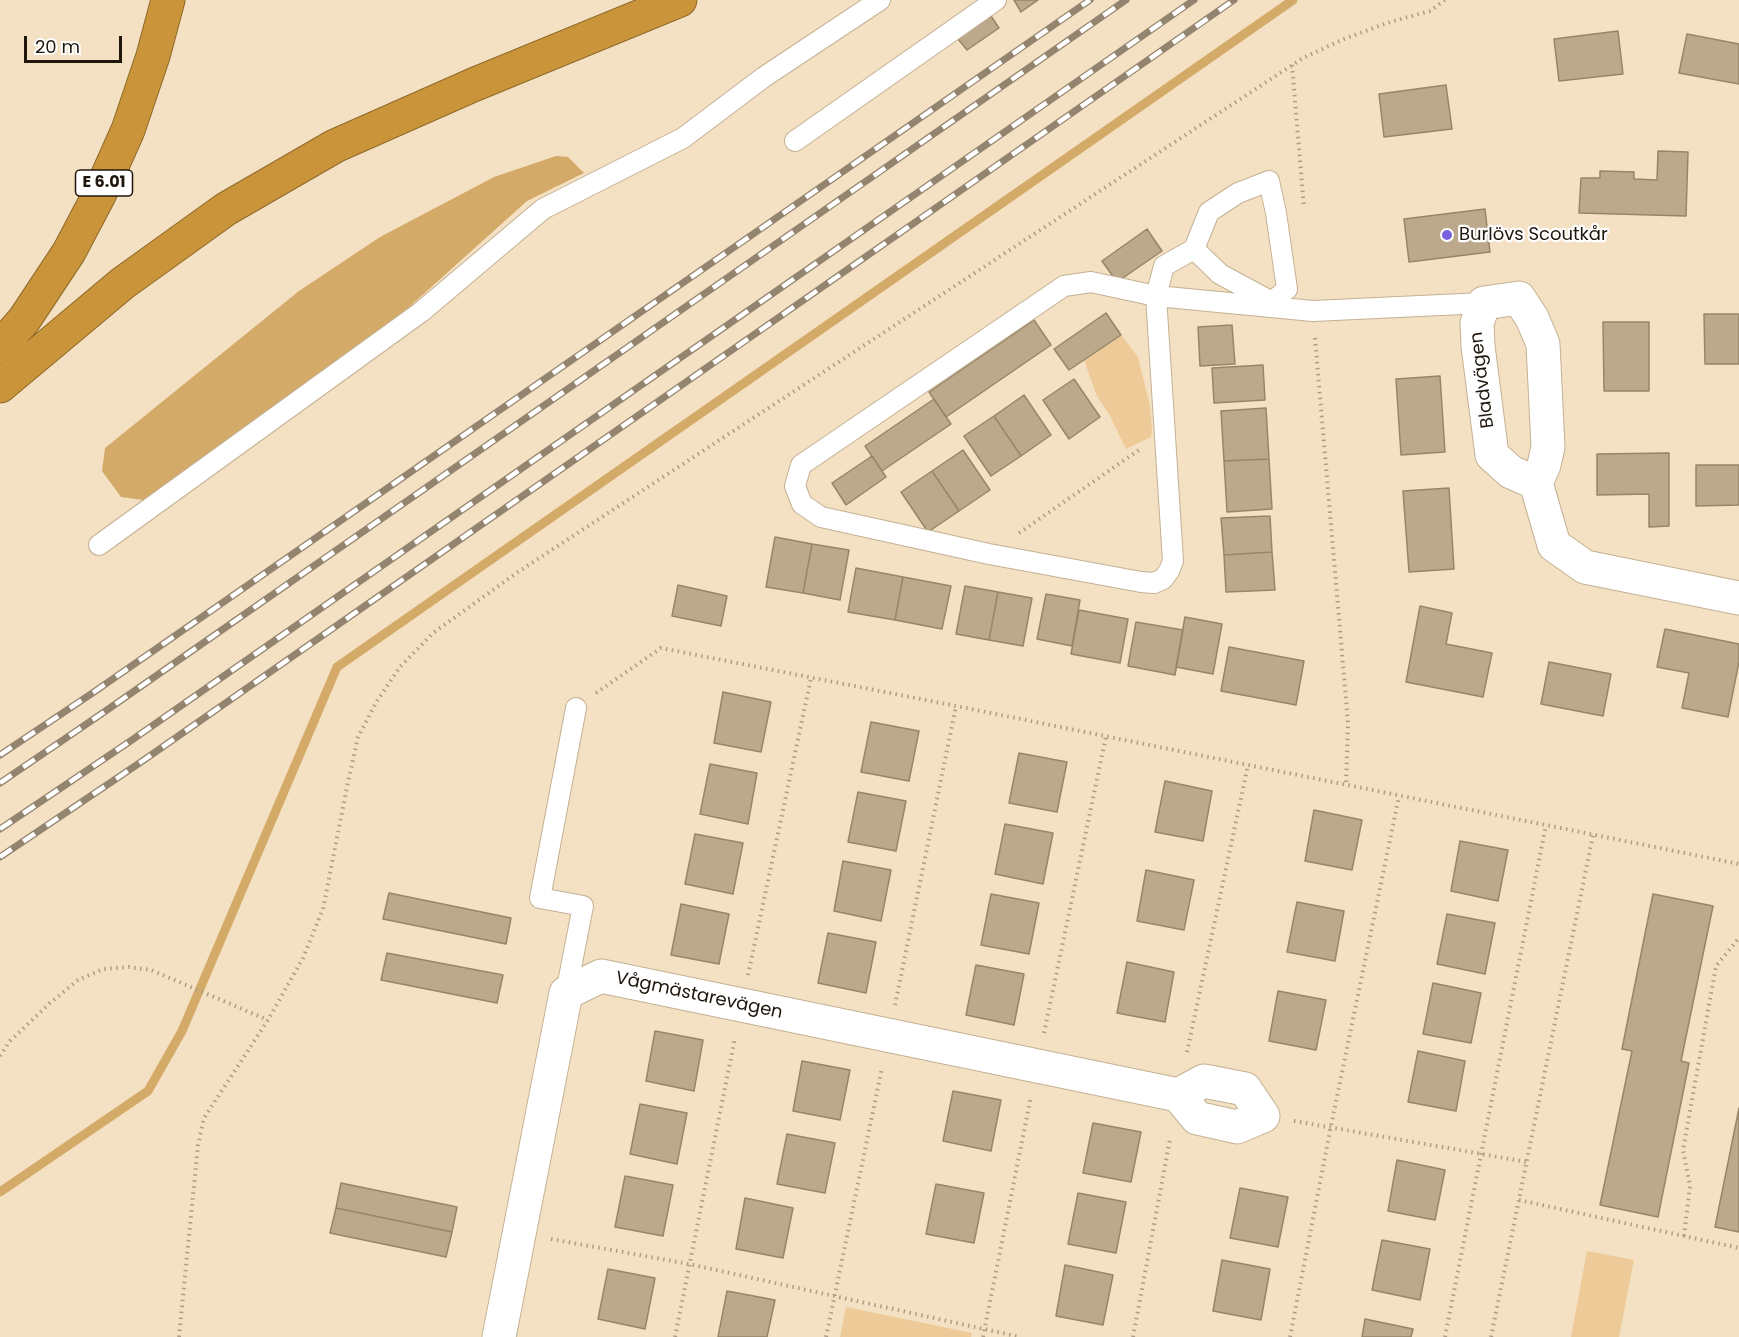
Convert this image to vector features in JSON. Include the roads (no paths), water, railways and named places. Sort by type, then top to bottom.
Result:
[{"type":"highway","name":"E 6.01","points":[[0,347],[24,320],[69,252],[99,195],[128,130],[153,56],[168,0]]},
{"type":"highway","points":[[0,386],[123,282],[226,208],[335,146],[473,85],[680,0]]},
{"type":"street","points":[[1484,303],[1519,298],[1532,318],[1543,344],[1548,447],[1544,465],[1536,483],[1554,545],[1585,567],[1739,598]]},
{"type":"street","name":"Bladvägen","points":[[1484,303],[1476,323],[1492,455],[1511,472],[1536,483]]},
{"type":"street","name":"Vågmästarevägen","points":[[566,993],[601,976],[1178,1095],[1197,1118],[1237,1127],[1263,1116]]},
{"type":"street","points":[[499,1337],[566,993]]},
{"type":"lane","points":[[99,545],[421,312],[543,209],[683,138],[764,77],[880,0]]},
{"type":"lane","points":[[795,141],[996,0]]},
{"type":"lane","points":[[1194,249],[1220,274],[1272,302],[1287,289],[1269,182],[1238,193],[1209,212],[1194,249],[1164,266],[1156,296],[1163,434],[1173,561],[1169,571],[1162,579],[1154,583],[1141,582],[989,554],[821,517],[802,504],[795,486],[801,465],[1065,286],[1091,282],[1156,296],[1313,311],[1484,303]]},
{"type":"lane","points":[[566,993],[583,906],[540,898],[576,708]]},
{"type":"waterway","points":[[0,1192],[148,1091],[182,1031],[337,667],[1293,0]]},
{"type":"railway","points":[[0,755],[1090,0]]},
{"type":"railway","points":[[0,783],[1126,0]]},
{"type":"railway","points":[[0,829],[129,742],[1194,0]]},
{"type":"railway","points":[[0,857],[141,762],[1234,0]]},
{"type":"place","name":"Burlövs Scoutkår","points":[[1447,235]]}]
